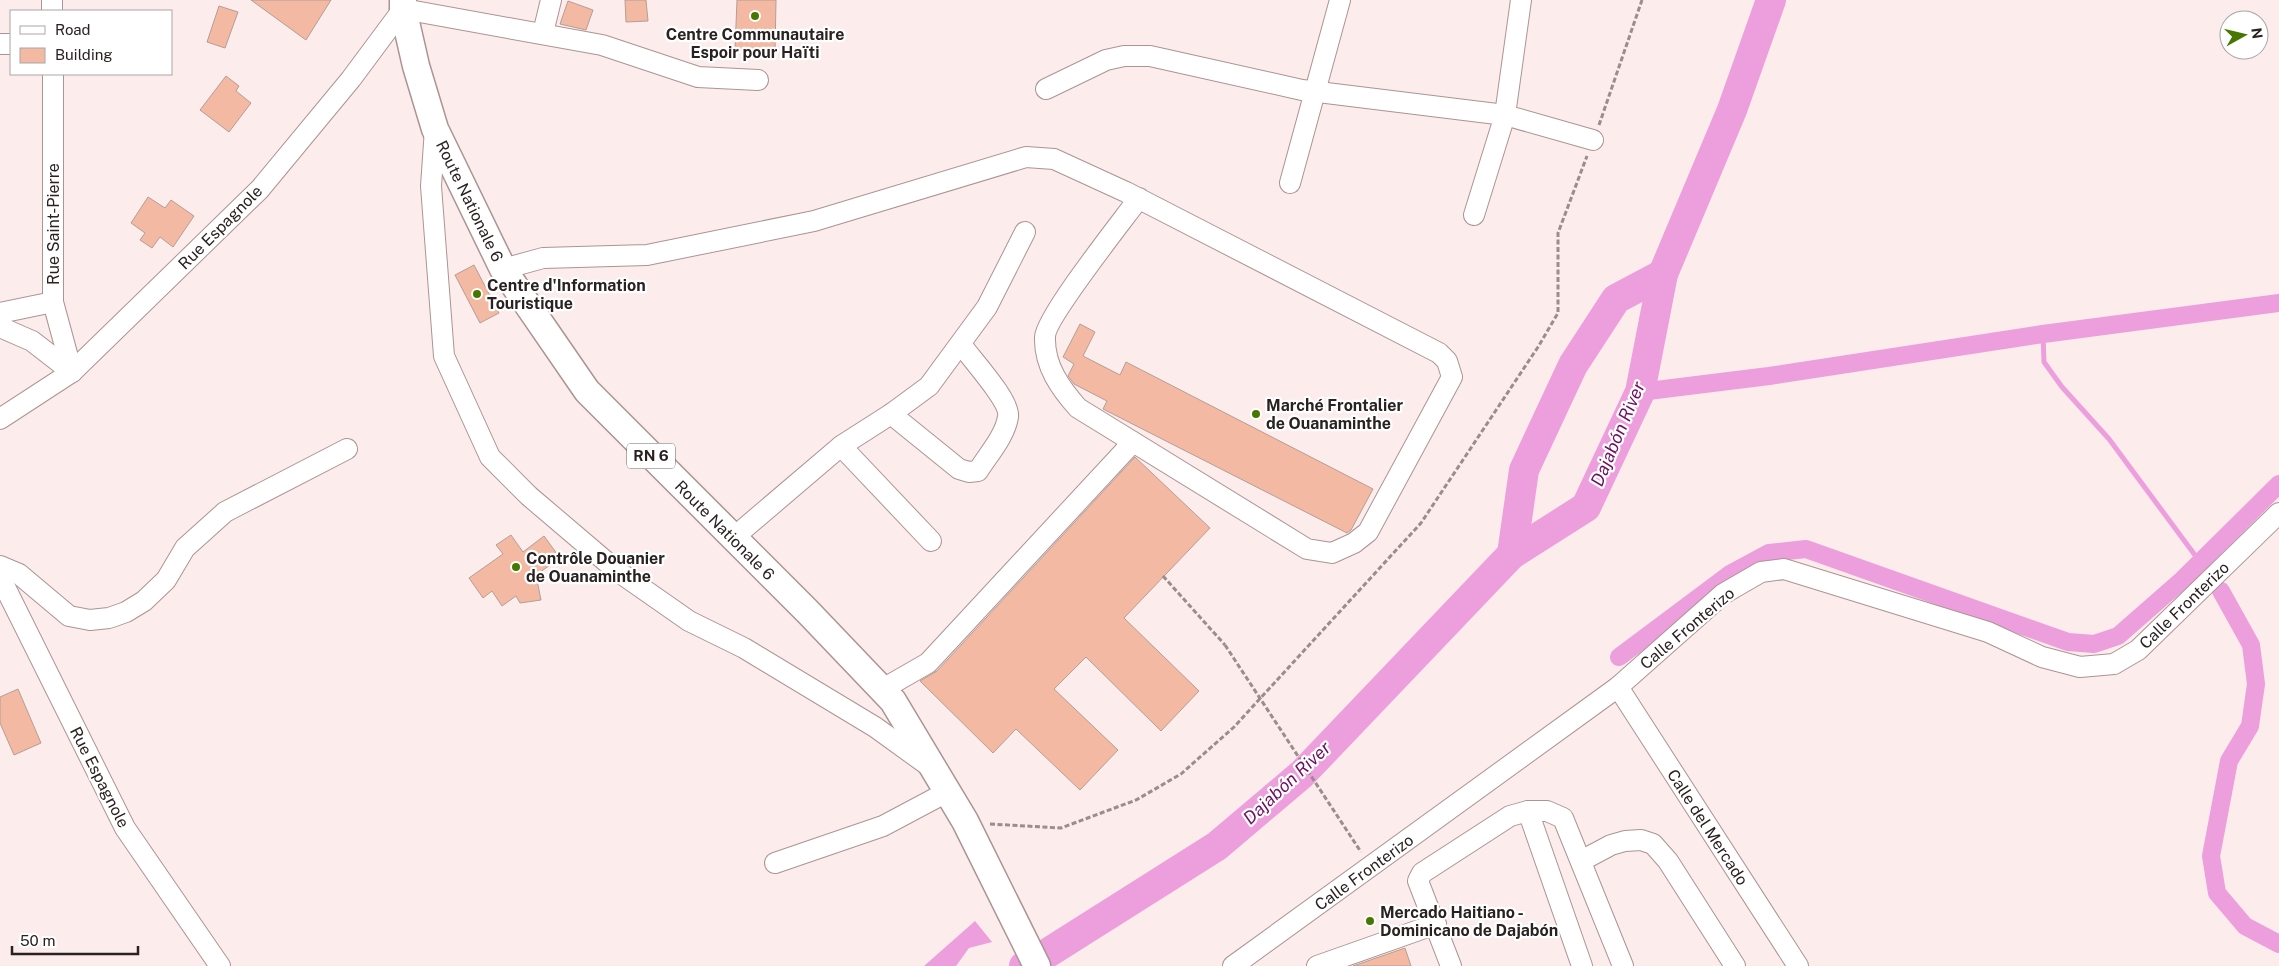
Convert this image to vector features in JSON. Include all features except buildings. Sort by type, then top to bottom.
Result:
[{"type":"main road","name":"Route Nationale 6","points":[[403,4],[416,66],[435,129],[503,269],[587,392],[734,538],[892,702],[947,792],[1037,966]]},
{"type":"street","points":[[543,33],[551,0]]},
{"type":"street","points":[[1290,183],[1340,0]]},
{"type":"street","points":[[1474,215],[1505,115],[1521,0]]},
{"type":"street","points":[[403,4],[602,45],[698,77],[758,80]]},
{"type":"street","name":"Rue Espagnole","points":[[0,419],[72,372],[260,188],[351,79],[403,4]]},
{"type":"street","points":[[1046,89],[1106,60],[1124,56],[1150,56],[1316,92],[1505,115],[1593,140]]},
{"type":"street","name":"Rue Saint-Pierre","points":[[53,75],[53,302],[72,372]]},
{"type":"street","points":[[435,129],[431,186],[444,356],[490,457],[529,496],[616,570],[689,621],[744,648],[875,726],[930,767]]},
{"type":"street","points":[[503,269],[543,258],[647,255],[814,221],[1026,158],[1054,159],[1139,198],[1439,353],[1447,361],[1452,377],[1368,532],[1354,543],[1332,553],[1307,549],[1078,408],[1060,388],[1048,360],[1044,336],[1063,302],[1139,198]]},
{"type":"street","points":[[734,538],[841,446],[891,414],[929,386],[987,306],[1024,232]]},
{"type":"street","points":[[0,313],[53,302]]},
{"type":"street","points":[[0,327],[32,341],[72,372]]},
{"type":"street","points":[[891,414],[959,469],[969,472],[978,471],[998,440],[1008,417],[1006,404],[961,344]]},
{"type":"street","points":[[882,690],[928,663],[1133,442]]},
{"type":"street","points":[[841,446],[931,541]]},
{"type":"street","points":[[0,566],[18,574],[69,616],[90,620],[109,618],[126,612],[144,601],[166,580],[186,548],[225,512],[347,448]]},
{"type":"street","name":"Calle Fronterizo","points":[[1232,966],[1618,687],[1722,594],[1761,572],[1784,569],[1988,632],[2042,657],[2080,667],[2114,664],[2138,650],[2279,513]]},
{"type":"street","name":"Rue Espagnole","points":[[0,576],[125,828],[220,966]]},
{"type":"street","name":"Calle del Mercado","points":[[1618,687],[1798,966]]},
{"type":"street","points":[[775,863],[883,826],[947,792]]},
{"type":"street","points":[[1451,966],[1418,881],[1422,873],[1520,811],[1547,811],[1563,818],[1623,966]]},
{"type":"street","points":[[1528,811],[1582,966]]},
{"type":"street","points":[[1580,861],[1611,845],[1625,841],[1641,840],[1653,844],[1668,861],[1735,966]]},
{"type":"street","points":[[1317,966],[1436,924]]},
{"type":"path","points":[[1163,576],[1225,645],[1361,852]]},
{"type":"shaded area","points":[[975,921],[992,942],[969,948],[956,966],[924,966]]},
{"type":"waterway","name":"Dajabón River","points":[[1024,966],[1043,956],[1217,846],[1302,774],[1512,554],[1586,507],[1640,392],[1663,274],[1732,110],[1771,0]]},
{"type":"waterway","name":"Dajabón River","points":[[1512,554],[1524,470],[1573,365],[1616,299],[1663,274]]},
{"type":"waterway","points":[[1640,392],[1769,376],[2043,334],[2279,303]]},
{"type":"waterway","points":[[2043,334],[2044,362],[2062,387],[2109,439],[2203,566]]},
{"type":"waterway","points":[[1619,657],[1730,574],[1769,553],[1806,549],[2068,642],[2094,644],[2118,636],[2182,580],[2279,484]]},
{"type":"waterway","points":[[2221,591],[2251,645],[2256,684],[2250,726],[2229,761],[2211,856],[2217,893],[2245,926],[2279,944]]},
{"type":"place","name":"Centre Communautaire Espoir pour Haïti","points":[[755,16]]},
{"type":"place","name":"Centre d'Information Touristique","points":[[477,294]]},
{"type":"place","name":"Marché Frontalier de Ouanaminthe","points":[[1256,414]]},
{"type":"place","name":"Contrôle Douanier de Ouanaminthe","points":[[516,567]]},
{"type":"place","name":"Mercado Haitiano - Dominicano de Dajabón","points":[[1370,921]]}]
